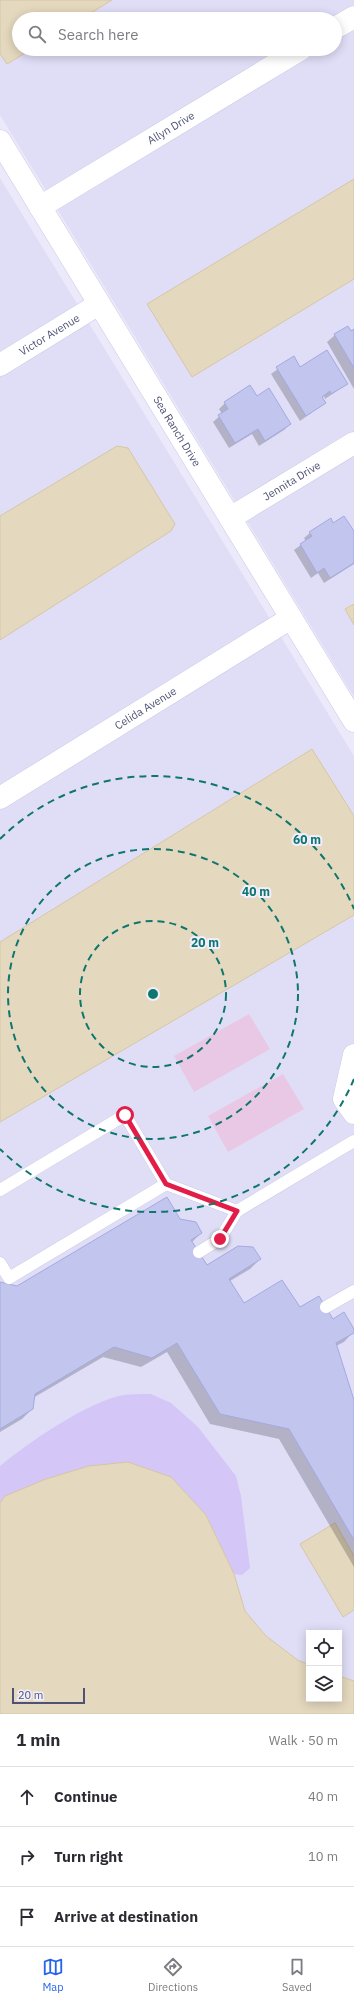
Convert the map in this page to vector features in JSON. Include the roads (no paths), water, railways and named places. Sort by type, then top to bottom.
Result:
[{"type":"street","points":[[342,24],[354,17]]},
{"type":"street","name":"Allyn Drive","points":[[40,207],[289,56]]},
{"type":"street","name":"Sea Ranch Drive","points":[[0,141],[354,721]]},
{"type":"street","name":"Victor Avenue","points":[[0,365],[99,304]]},
{"type":"street","name":"Jennita Drive","points":[[230,518],[354,443]]},
{"type":"street","name":"Celida Avenue","points":[[0,798],[291,618]]},
{"type":"street","points":[[354,1055],[344,1099],[354,1114]]},
{"type":"lane","points":[[0,1190],[125,1115],[166,1184],[237,1211]]},
{"type":"lane","points":[[198,1252],[220,1239],[237,1211],[354,1141]]},
{"type":"lane","points":[[0,1263],[9,1278],[166,1184]]},
{"type":"lane","points":[[326,1307],[354,1291]]}]
